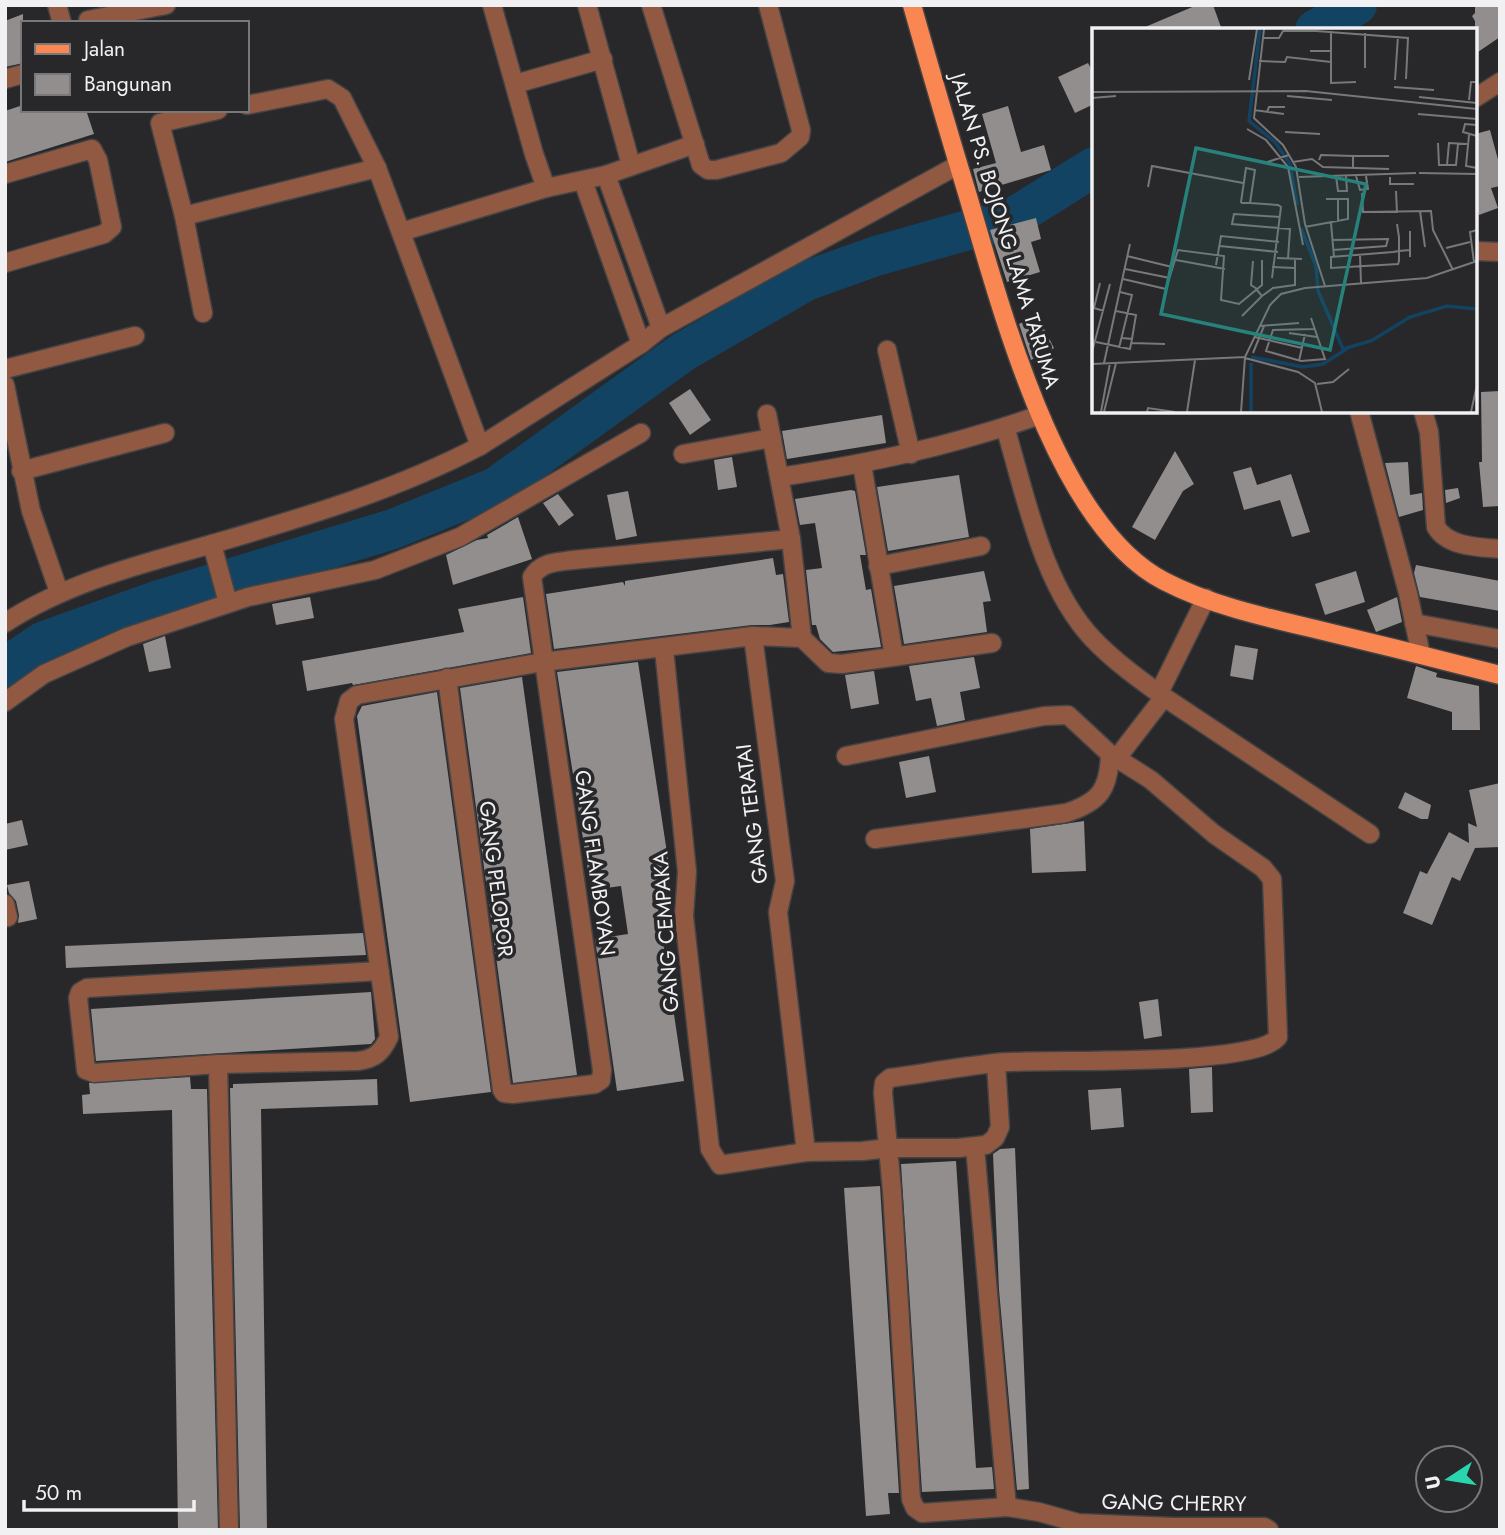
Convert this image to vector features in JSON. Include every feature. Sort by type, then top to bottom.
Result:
[{"type":"main road","name":"JALAN PS. BOJONG LAMA TARUMA","points":[[912,5],[985,257],[1012,340],[1040,415],[1087,503],[1108,534],[1136,564],[1164,582],[1206,598],[1287,622],[1500,675]]},
{"type":"street","points":[[88,20],[166,5]]},
{"type":"street","points":[[492,5],[546,188]]},
{"type":"street","points":[[587,5],[631,165]]},
{"type":"street","points":[[651,5],[704,169],[716,170],[780,153],[800,137],[801,130],[768,5]]},
{"type":"street","points":[[515,84],[603,59]]},
{"type":"street","points":[[1477,97],[1499,85]]},
{"type":"street","points":[[248,105],[328,89],[342,98],[377,168],[480,446]]},
{"type":"street","points":[[204,313],[184,216],[160,123],[210,112]]},
{"type":"street","points":[[401,232],[546,188],[606,175],[695,144]]},
{"type":"street","points":[[5,174],[92,149],[98,160],[112,227],[104,234],[5,263]]},
{"type":"street","points":[[5,623],[60,592],[323,512],[457,458],[641,344],[661,328],[958,165]]},
{"type":"street","points":[[184,216],[377,168]]},
{"type":"street","points":[[606,175],[661,328]]},
{"type":"street","points":[[583,181],[641,344]]},
{"type":"street","points":[[1477,251],[1500,252]]},
{"type":"street","points":[[5,369],[135,336]]},
{"type":"street","points":[[887,350],[911,454]]},
{"type":"street","points":[[5,385],[31,511],[60,592]]},
{"type":"street","points":[[1360,413],[1421,655]]},
{"type":"street","points":[[1424,413],[1429,432],[1436,527],[1440,534],[1447,538],[1470,546],[1500,549]]},
{"type":"street","points":[[1429,432],[1432,413]]},
{"type":"street","points":[[767,414],[791,539],[802,638],[828,663],[842,664],[992,643]]},
{"type":"street","points":[[780,477],[911,454],[1040,415]]},
{"type":"street","points":[[1005,427],[1053,578],[1071,610],[1093,639],[1161,695],[1370,834]]},
{"type":"street","points":[[21,471],[165,433]]},
{"type":"street","points":[[5,702],[44,674],[82,655],[226,599],[375,570],[460,537],[641,433]]},
{"type":"street","points":[[682,454],[772,438]]},
{"type":"street","points":[[862,464],[894,656]]},
{"type":"street","name":"GANG FLAMBOYAN","points":[[500,1086],[504,1093],[508,1094],[595,1084],[601,1080],[602,1070],[532,577],[536,570],[546,564],[791,539]]},
{"type":"street","points":[[212,544],[226,599]]},
{"type":"street","points":[[878,566],[981,546]]},
{"type":"street","points":[[876,839],[1066,813],[1085,807],[1095,800],[1109,775],[1113,756],[1161,695],[1206,598]]},
{"type":"street","points":[[1414,623],[1500,639]]},
{"type":"street","points":[[380,971],[87,988],[80,992],[78,998],[86,1070],[94,1073],[218,1064],[358,1061],[379,1054],[389,1037],[380,971],[344,719],[349,701],[357,695],[543,662],[753,636],[802,638]]},
{"type":"street","name":"GANG TERATAI","points":[[753,636],[785,881],[778,912],[806,1152]]},
{"type":"street","name":"GANG CEMPAKA","points":[[664,649],[687,872],[684,916],[710,1149],[720,1165],[806,1152]]},
{"type":"street","name":"GANG PELOPOR","points":[[447,678],[500,1086]]},
{"type":"street","points":[[846,757],[1055,715],[1068,715],[1113,756],[1151,780],[1214,834],[1263,868],[1273,883],[1278,1037],[1271,1044],[1257,1050],[1170,1060],[996,1063],[890,1078],[884,1083],[883,1093],[888,1147]]},
{"type":"street","points":[[806,1152],[986,1145],[995,1138],[1000,1127],[996,1063]]},
{"type":"street","points":[[218,1064],[229,1530]]},
{"type":"street","name":"GANG CHERRY","points":[[888,1147],[911,1499],[915,1508],[922,1513],[1007,1507],[1039,1512],[1078,1526],[1264,1527],[1269,1530]]},
{"type":"street","points":[[975,1147],[1007,1507]]},
{"type":"building","points":[[1197,5],[1213,5],[1221,28],[1143,28]]},
{"type":"building","points":[[1475,5],[1500,5],[1500,37],[1477,53],[1477,28],[1472,16],[1475,13]]},
{"type":"building","points":[[23,14],[21,63],[5,67],[5,21]]},
{"type":"building","points":[[1088,63],[1092,70],[1092,105],[1075,113],[1058,77]]},
{"type":"building","points":[[21,106],[21,112],[87,112],[94,134],[5,162],[5,111]]},
{"type":"building","points":[[1008,106],[1021,152],[1044,145],[1051,170],[979,192],[973,169],[996,163],[982,114]]},
{"type":"building","points":[[1490,130],[1500,167],[1500,186],[1491,188],[1498,208],[1479,215],[1477,208],[1477,133]]},
{"type":"building","points":[[1036,218],[1041,239],[1031,242],[1040,272],[1007,282],[990,230]]},
{"type":"building","points":[[1037,315],[1054,348],[1031,360],[1019,324]]},
{"type":"building","points":[[690,389],[711,420],[690,435],[669,403]]},
{"type":"building","points":[[1500,391],[1500,506],[1483,507],[1479,462],[1482,462],[1481,392]]},
{"type":"building","points":[[882,415],[886,443],[787,459],[782,431]]},
{"type":"building","points":[[1175,451],[1194,484],[1183,491],[1155,540],[1132,527]]},
{"type":"building","points":[[732,457],[737,487],[718,490],[714,460]]},
{"type":"building","points":[[1408,462],[1410,495],[1422,493],[1423,510],[1399,517],[1385,463]]},
{"type":"building","points":[[1251,467],[1257,485],[1291,474],[1310,532],[1292,537],[1280,500],[1244,510],[1233,472]]},
{"type":"building","points":[[959,475],[969,537],[888,551],[877,487]]},
{"type":"building","points":[[1458,488],[1460,498],[1446,503],[1445,490]]},
{"type":"building","points":[[628,491],[637,536],[616,540],[607,495]]},
{"type":"building","points":[[855,491],[866,555],[860,555],[866,590],[871,589],[881,647],[833,652],[820,639],[816,625],[812,625],[806,570],[822,568],[815,523],[800,525],[795,499]]},
{"type":"building","points":[[558,494],[574,515],[559,526],[543,503]]},
{"type":"building","points":[[518,517],[532,559],[453,585],[446,555],[477,540],[488,538],[487,535]]},
{"type":"building","points":[[773,558],[776,575],[783,574],[789,622],[554,649],[546,594],[623,582],[625,586],[625,581]]},
{"type":"building","points":[[1416,565],[1500,581],[1500,611],[1420,597],[1414,573]]},
{"type":"building","points":[[984,571],[991,601],[983,602],[987,632],[904,644],[894,586]]},
{"type":"building","points":[[1356,571],[1365,602],[1325,615],[1315,584]]},
{"type":"building","points":[[310,597],[314,618],[276,625],[272,604]]},
{"type":"building","points":[[523,597],[531,653],[307,691],[302,661],[464,632],[458,609]]},
{"type":"building","points":[[1397,597],[1402,622],[1376,632],[1367,610]]},
{"type":"building","points":[[165,636],[171,668],[149,672],[143,644]]},
{"type":"building","points":[[1235,645],[1258,649],[1253,680],[1230,676]]},
{"type":"building","points":[[974,657],[980,688],[960,692],[965,720],[937,726],[931,698],[916,701],[909,666]]},
{"type":"building","points":[[638,662],[671,879],[654,881],[684,1081],[617,1091],[595,939],[628,934],[621,886],[591,890],[557,672]]},
{"type":"building","points":[[1416,666],[1437,673],[1436,677],[1479,686],[1480,730],[1452,730],[1452,712],[1407,698]]},
{"type":"building","points":[[874,671],[879,704],[851,709],[845,675]]},
{"type":"building","points":[[522,677],[577,1075],[513,1083],[460,688]]},
{"type":"building","points":[[437,692],[491,1092],[410,1102],[357,716],[362,706]]},
{"type":"building","points":[[929,756],[936,792],[906,798],[899,762]]},
{"type":"building","points":[[1500,783],[1500,847],[1475,848],[1460,881],[1452,877],[1432,925],[1403,913],[1420,871],[1427,874],[1449,832],[1469,843],[1468,823],[1477,827],[1469,790]]},
{"type":"building","points":[[1405,792],[1431,805],[1428,819],[1421,819],[1398,808]]},
{"type":"building","points":[[22,820],[28,845],[5,850],[5,824]]},
{"type":"building","points":[[1084,821],[1086,871],[1032,873],[1030,829]]},
{"type":"building","points":[[29,881],[37,919],[18,923],[16,901],[9,893],[7,885]]},
{"type":"building","points":[[363,933],[366,955],[66,968],[65,946]]},
{"type":"building","points":[[371,992],[375,1039],[371,1044],[96,1061],[91,1009]]},
{"type":"building","points":[[1158,999],[1162,1036],[1144,1039],[1139,1002]]},
{"type":"building","points":[[1212,1067],[1213,1112],[1191,1113],[1189,1069]]},
{"type":"building","points":[[190,1077],[191,1089],[207,1089],[218,1530],[178,1530],[172,1110],[83,1114],[82,1095],[90,1094],[89,1083]]},
{"type":"building","points":[[377,1079],[378,1105],[261,1109],[267,1530],[240,1530],[230,1088],[233,1088],[233,1084]]},
{"type":"building","points":[[1121,1088],[1124,1127],[1091,1130],[1088,1090]]},
{"type":"building","points":[[1015,1148],[1029,1489],[1017,1490],[999,1290],[993,1154],[1000,1149]]},
{"type":"building","points":[[956,1161],[976,1468],[992,1467],[994,1489],[922,1492],[901,1164]]},
{"type":"building","points":[[880,1186],[899,1493],[888,1493],[890,1514],[866,1516],[844,1188]]},
{"type":"waterway","points":[[1318,28],[1357,5]]},
{"type":"waterway","points":[[5,667],[44,641],[156,601],[393,529],[496,487],[683,352],[806,281],[876,256],[1014,217],[1092,168]]}]
